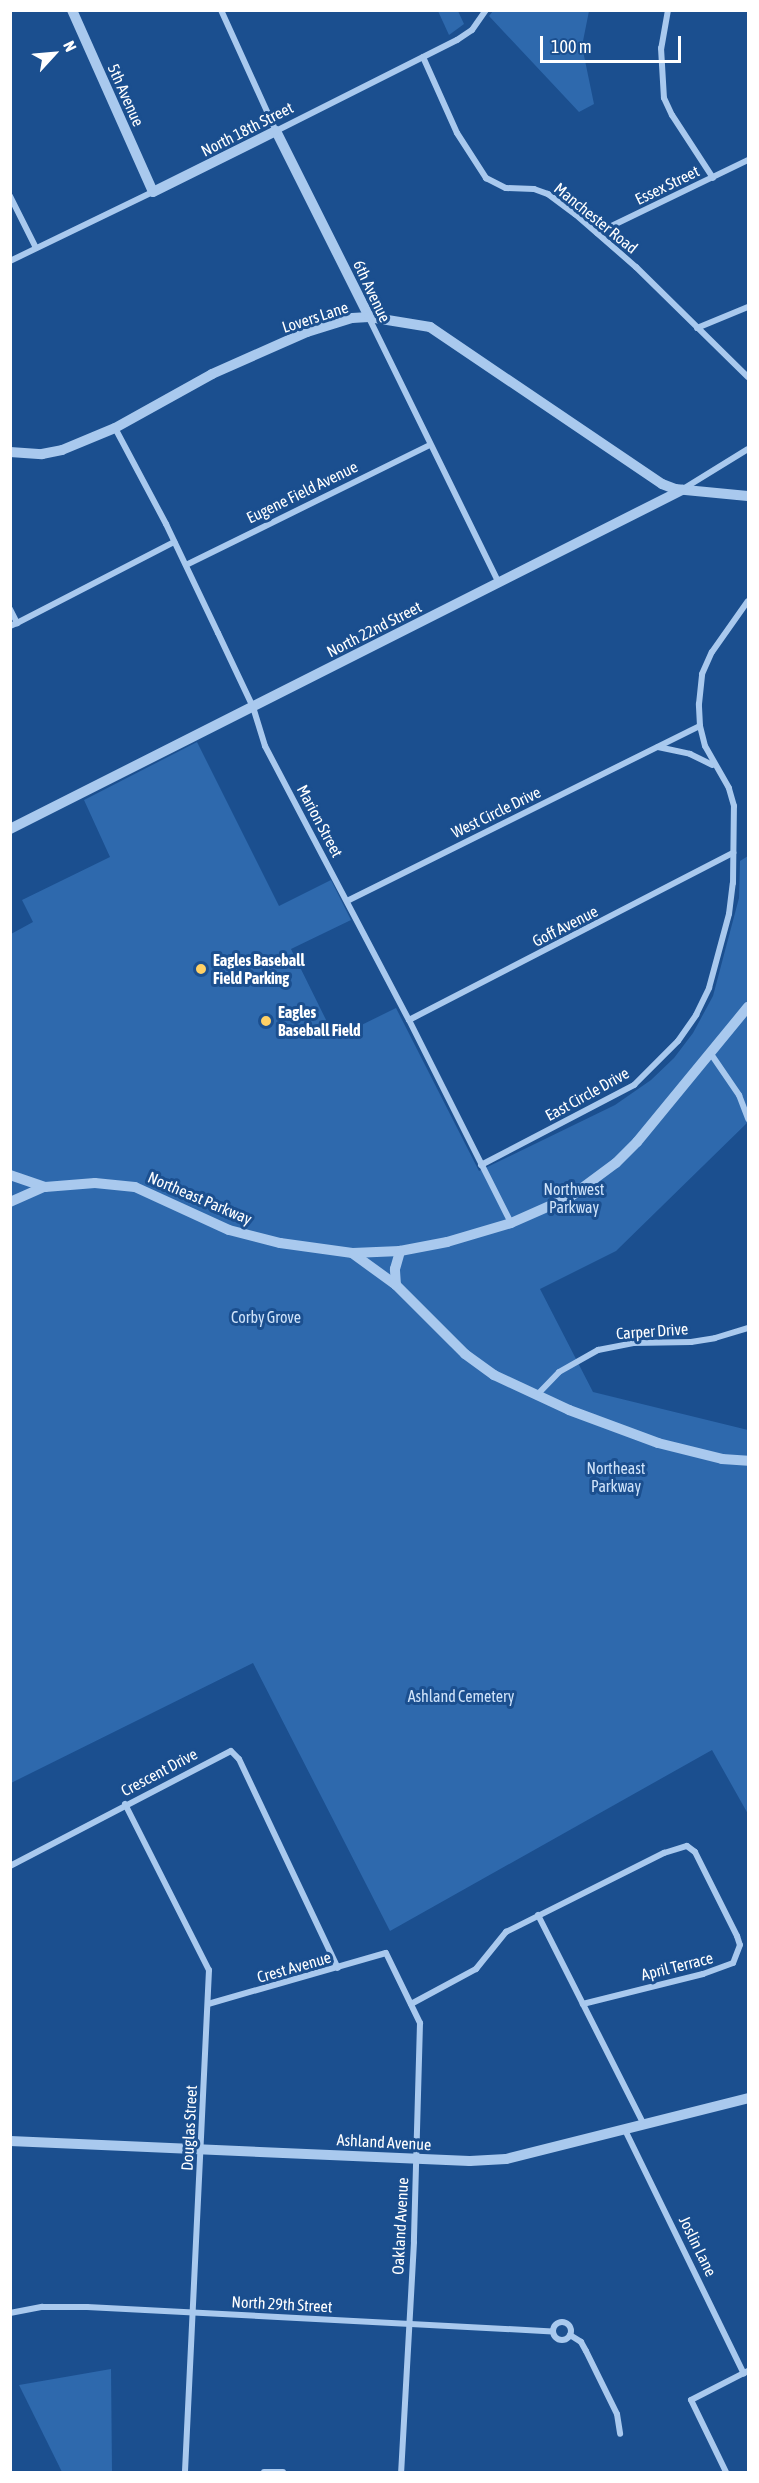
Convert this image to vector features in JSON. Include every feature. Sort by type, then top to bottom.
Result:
[{"type":"street","name":"5th Avenue","points":[[72,10],[153,192]]},
{"type":"street","name":"6th Avenue","points":[[221,10],[276,131],[499,583]]},
{"type":"street","name":"North 18th Street","points":[[10,261],[423,57],[472,30],[486,10]]},
{"type":"street","points":[[668,10],[661,48],[664,98],[672,116],[713,178]]},
{"type":"street","name":"Manchester Road","points":[[423,57],[457,133],[486,178],[498,186],[534,189],[548,194],[636,267],[748,377]]},
{"type":"street","name":"Essex Street","points":[[597,233],[748,160]]},
{"type":"street","points":[[10,196],[36,248]]},
{"type":"street","points":[[697,328],[748,307]]},
{"type":"street","name":"Lovers Lane","points":[[10,452],[42,454],[62,450],[115,428],[212,374],[307,333],[352,318],[369,317],[430,327],[662,484],[682,489],[748,496]]},
{"type":"street","name":"Marion Street","points":[[115,428],[186,565],[253,708],[265,746],[409,1020],[511,1223]]},
{"type":"street","name":"Eugene Field Avenue","points":[[186,565],[430,446]]},
{"type":"street","name":"North 22nd Street","points":[[10,829],[682,489],[748,449]]},
{"type":"street","points":[[10,626],[174,542]]},
{"type":"street","points":[[700,726],[702,674],[712,652],[748,601]]},
{"type":"street","points":[[10,609],[17,622]]},
{"type":"street","name":"West Circle Drive","points":[[347,901],[700,726]]},
{"type":"street","name":"East Circle Drive","points":[[481,1165],[634,1085],[678,1041],[696,1015],[713,973],[729,914],[733,883],[734,806],[729,788],[715,765],[700,726]]},
{"type":"street","points":[[657,747],[690,754],[715,765]]},
{"type":"street","name":"Goff Avenue","points":[[409,1020],[733,853]]},
{"type":"street","points":[[352,1253],[400,1251],[447,1242],[511,1223],[570,1197],[616,1163],[711,1054],[748,1007]]},
{"type":"street","points":[[711,1054],[739,1095],[748,1119]]},
{"type":"street","name":"Northeast Parkway","points":[[10,1176],[45,1186],[95,1183],[135,1187],[230,1230],[280,1244],[352,1253],[396,1285],[465,1354],[494,1375],[535,1396],[658,1443],[722,1459],[748,1461]]},
{"type":"street","points":[[10,1202],[45,1186]]},
{"type":"street","points":[[396,1285],[395,1269],[400,1251]]},
{"type":"street","name":"Carper Drive","points":[[535,1396],[559,1372],[598,1350],[633,1343],[691,1342],[715,1338],[748,1328]]},
{"type":"street","name":"Crescent Drive","points":[[10,1866],[125,1804],[231,1751],[239,1759],[338,1968]]},
{"type":"street","name":"Douglas Street","points":[[125,1804],[206,1959],[209,1970],[185,2472]]},
{"type":"street","name":"April Terrace","points":[[538,1916],[664,1852],[687,1846],[695,1852],[740,1945],[733,1963],[722,1969],[583,2004]]},
{"type":"street","points":[[411,2004],[476,1969],[506,1932],[538,1916],[644,2125]]},
{"type":"street","name":"Crest Avenue","points":[[208,2004],[386,1953]]},
{"type":"street","name":"Oakland Avenue","points":[[386,1953],[420,2023],[417,2159],[400,2472]]},
{"type":"street","name":"Ashland Avenue","points":[[10,2141],[417,2159],[506,2159],[748,2098]]},
{"type":"street","name":"Joslin Lane","points":[[625,2130],[746,2372]]},
{"type":"street","name":"North 29th Street","points":[[10,2313],[42,2307],[193,2312],[552,2331]]},
{"type":"street","name":"North 29th Street","points":[[562,2322],[569,2325],[570,2336],[561,2341],[555,2338],[552,2331],[555,2324],[562,2322]]},
{"type":"street","name":"North 29th Street","points":[[570,2336],[581,2342],[586,2351],[617,2414],[620,2433]]},
{"type":"street","points":[[726,2472],[691,2400],[746,2372]]},
{"type":"street","points":[[264,2472],[283,2472]]},
{"type":"green space","points":[[438,11],[458,11],[464,24],[449,35]]},
{"type":"green space","points":[[493,11],[589,11],[582,46],[594,104],[579,112],[489,16]]},
{"type":"green space","name":"Corby Grove","points":[[197,742],[279,906],[331,880],[351,920],[291,949],[335,1038],[396,1008],[479,1171],[615,1105],[651,1080],[674,1058],[693,1033],[713,996],[739,898],[740,861],[748,856],[748,1122],[616,1251],[540,1289],[593,1392],[748,1430],[748,1814],[712,1750],[390,1931],[253,1663],[11,1783],[11,934],[33,922],[22,900],[110,857],[84,800]]},
{"type":"green space","points":[[111,2369],[112,2472],[62,2472],[19,2385]]},
{"type":"place","name":"Eagles Baseball Field Parking","points":[[201,969]]},
{"type":"place","name":"Eagles Baseball Field","points":[[266,1021]]},
{"type":"park label","name":"Northwest Parkway","points":[[574,1198]]},
{"type":"park label","name":"Ashland Cemetery","points":[[461,1696]]}]
